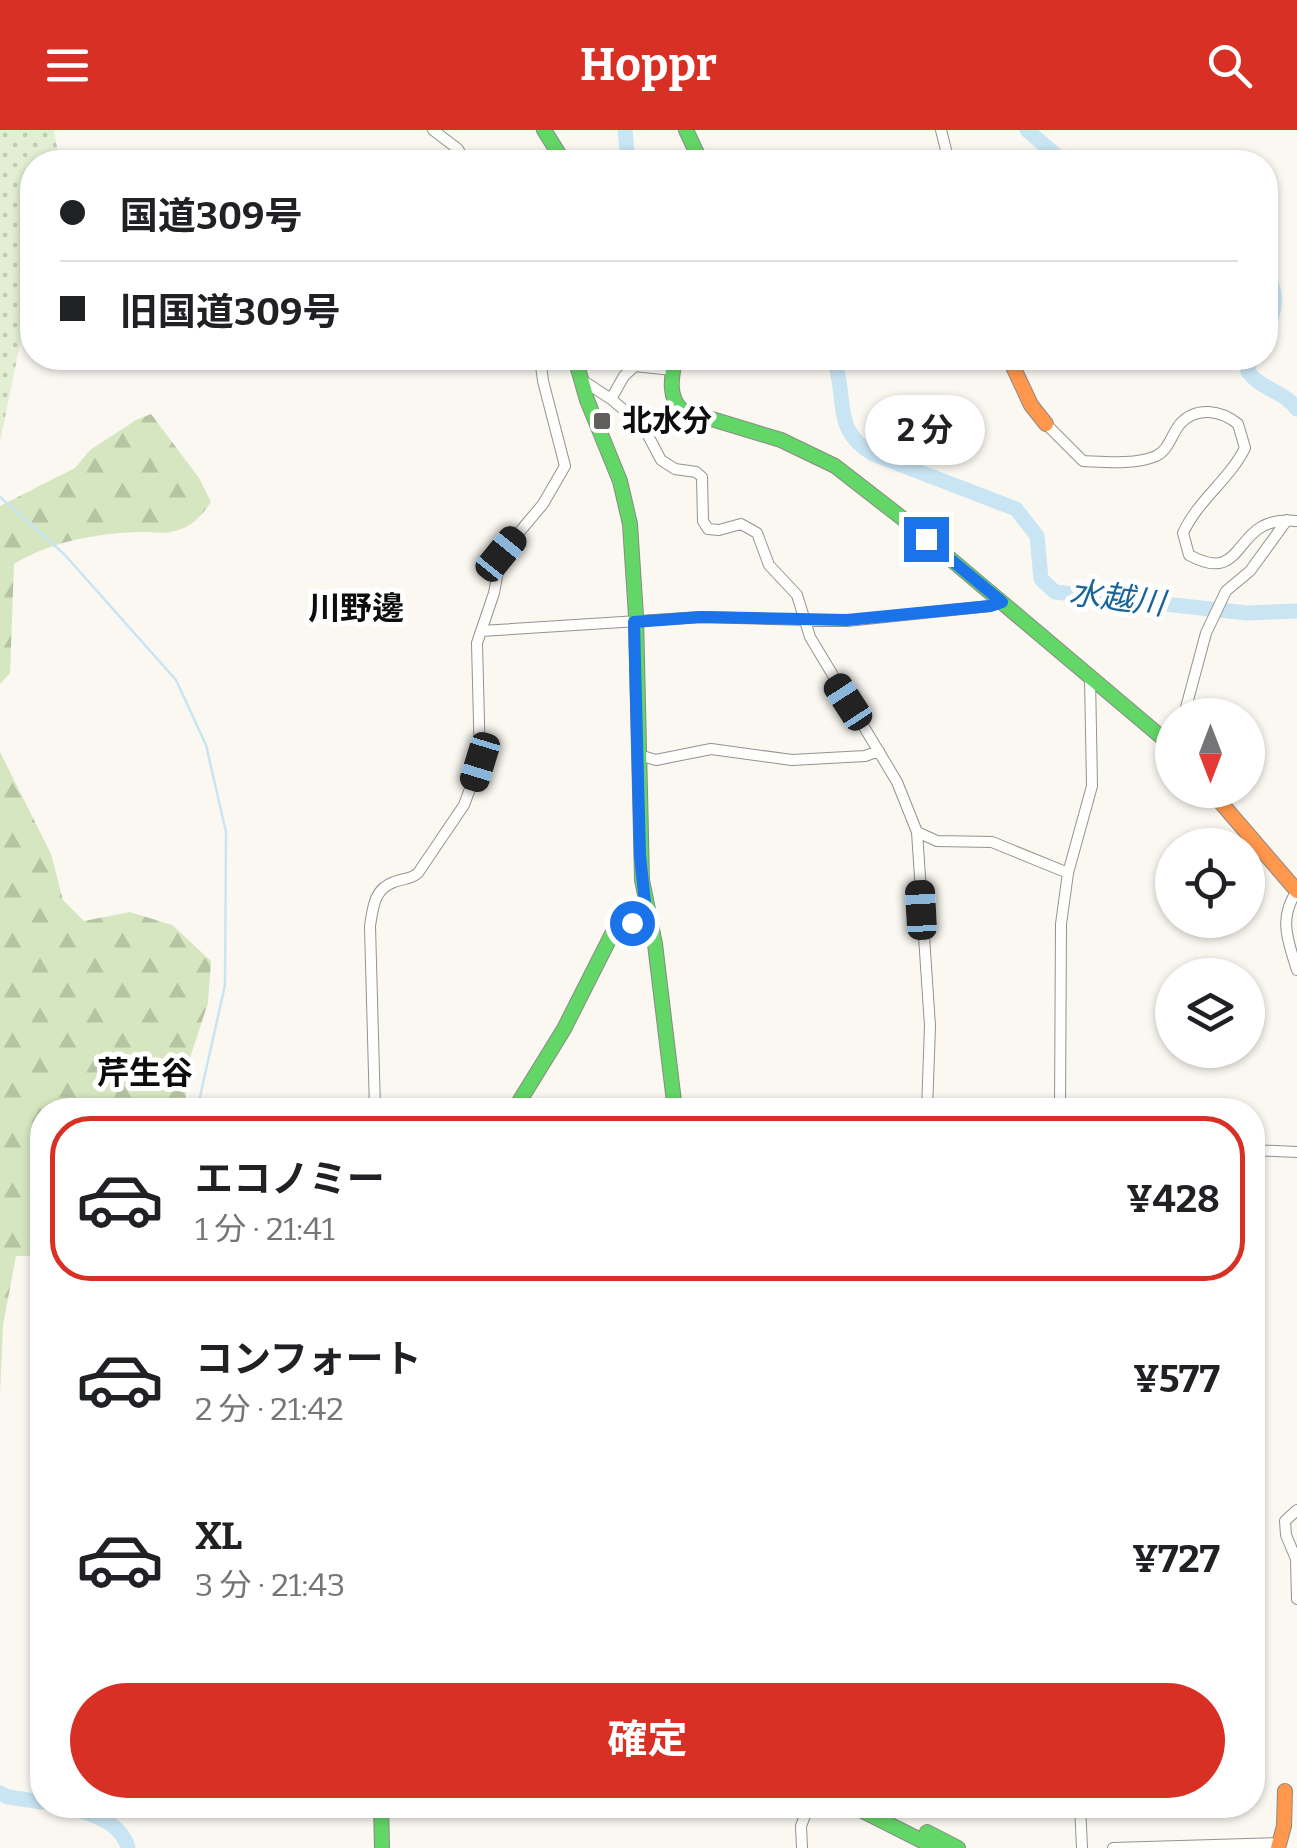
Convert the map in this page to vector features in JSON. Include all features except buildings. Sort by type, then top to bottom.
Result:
[{"type":"main road","points":[[577,370],[627,500],[640,856],[647,921],[655,944],[673,1098]]},
{"type":"main road","points":[[673,370],[672,397],[682,410],[781,440],[835,466],[1155,731]]},
{"type":"main road","points":[[1015,370],[1031,405],[1046,424]]},
{"type":"main road","points":[[1226,808],[1297,891]]},
{"type":"main road","points":[[521,1098],[564,1029],[613,932],[647,921]]},
{"type":"main road","points":[[647,921],[643,946],[662,1098]]},
{"type":"main road","points":[[1278,1845],[1284,1826],[1285,1791]]},
{"type":"main road","points":[[381,1818],[382,1848]]},
{"type":"main road","points":[[877,1818],[936,1848]]},
{"type":"main road","points":[[899,1818],[958,1848]]},
{"type":"street","points":[[432,130],[459,150]]},
{"type":"street","points":[[374,1098],[370,926],[373,906],[380,890],[418,873],[471,791],[480,762],[477,643],[494,593],[501,554],[542,504],[564,466],[541,370]]},
{"type":"street","points":[[611,399],[631,370]]},
{"type":"street","points":[[579,378],[643,426],[661,460],[696,472],[702,478],[704,521],[708,528],[719,530],[741,524],[756,533],[769,566],[797,595],[810,636],[826,668],[897,782],[917,832],[930,1026],[927,1098]]},
{"type":"street","points":[[1046,424],[1083,461],[1106,462],[1156,456],[1166,448],[1181,422],[1202,412],[1229,417],[1238,424],[1245,448],[1237,464],[1190,516],[1182,533],[1188,555],[1204,564],[1220,565],[1233,557],[1253,531],[1270,520],[1292,520]]},
{"type":"street","points":[[1189,698],[1206,633],[1226,591],[1250,571],[1292,520]]},
{"type":"street","points":[[481,631],[701,617],[808,620],[898,616],[1002,602]]},
{"type":"street","points":[[1060,1098],[1061,924],[1068,873],[1092,786],[1090,676]]},
{"type":"street","points":[[638,755],[656,760],[711,749],[792,760],[879,752]]},
{"type":"street","points":[[917,832],[936,842],[992,842],[1068,873]]},
{"type":"street","points":[[1297,891],[1286,906],[1287,935],[1297,970]]},
{"type":"street","points":[[1265,1151],[1297,1152]]},
{"type":"street","points":[[1297,1510],[1284,1521],[1296,1559],[1297,1598]]},
{"type":"street","points":[[802,1848],[804,1818]]},
{"type":"street","points":[[1081,1818],[1082,1848]]},
{"type":"street","points":[[1113,1848],[1278,1845]]},
{"type":"green space","points":[[0,130],[54,130],[57,150],[20,150],[20,344],[0,442]]},
{"type":"green space","points":[[151,414],[199,478],[211,502],[196,520],[181,529],[88,537],[42,550],[14,564],[10,673],[0,684],[0,506],[75,468],[90,450]]},
{"type":"green space","points":[[0,752],[51,854],[63,900],[84,921],[130,912],[172,925],[211,961],[208,1003],[186,1070],[186,1098],[30,1098],[30,1256],[16,1256],[3,1325],[0,1394]]},
{"type":"waterway","name":"水越川","points":[[625,130],[627,150]]},
{"type":"waterway","points":[[1027,130],[1050,150]]},
{"type":"waterway","name":"水越川","points":[[837,370],[846,423],[860,444],[873,454],[1016,509],[1037,536],[1041,579],[1055,592],[1247,613],[1297,611]]},
{"type":"waterway","points":[[1248,370],[1297,409]]},
{"type":"waterway","points":[[0,497],[65,555],[176,680],[206,745],[226,832],[225,985],[200,1098]]},
{"type":"waterway","points":[[0,1793],[30,1800]]},
{"type":"waterway","points":[[98,1818],[118,1830],[128,1848]]},
{"type":"traffic: fast","points":[[544,130],[556,150]]},
{"type":"traffic: fast","points":[[686,130],[695,150]]},
{"type":"traffic: fast","points":[[578,370],[620,481],[630,524],[642,880],[655,944],[674,1098]]},
{"type":"traffic: fast","points":[[673,370],[672,393],[682,410],[781,440],[835,466],[1155,732]]},
{"type":"traffic: fast","points":[[521,1098],[564,1029],[613,932],[631,923],[647,921]]},
{"type":"traffic: fast","points":[[381,1818],[382,1848]]},
{"type":"traffic: fast","points":[[877,1818],[936,1848]]},
{"type":"traffic: fast","points":[[927,1832],[958,1848]]},
{"type":"traffic: slow","points":[[1015,370],[1031,405],[1046,424]]},
{"type":"traffic: slow","points":[[1226,808],[1297,891]]},
{"type":"traffic: slow","points":[[1278,1848],[1284,1826],[1285,1791]]},
{"type":"place","name":"北水分","points":[[602,421]]},
{"type":"district","name":"川野邊","points":[[356,608]]},
{"type":"district","name":"芹生谷","points":[[145,1073]]},
{"type":"route","points":[[632,923],[647,921],[640,856],[634,622],[701,617],[847,620],[1002,602],[926,539]]}]
